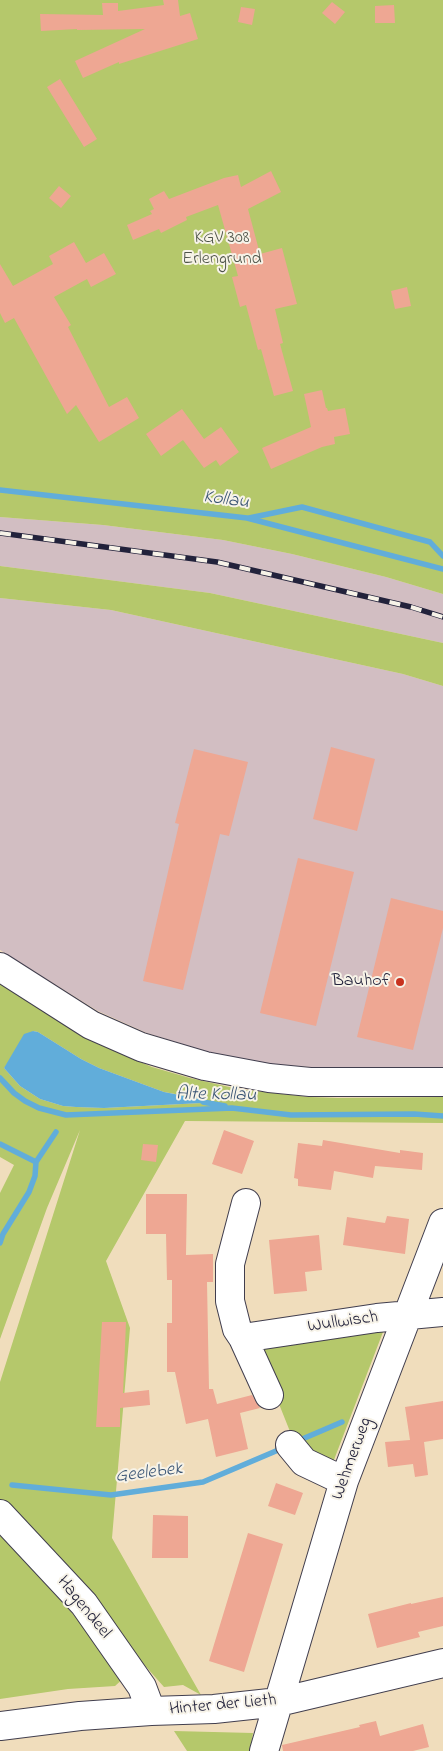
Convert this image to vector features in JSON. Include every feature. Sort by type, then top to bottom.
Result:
[{"type":"street","points":[[0,968],[91,1025],[141,1047],[205,1066],[269,1078],[310,1082],[443,1082]]},
{"type":"street","points":[[246,1203],[230,1264],[230,1301],[237,1329],[243,1338],[268,1395]]},
{"type":"street","name":"Wehmerweg","points":[[279,1702],[344,1481],[406,1315],[443,1223]]},
{"type":"street","name":"Wullwisch","points":[[243,1338],[377,1318],[443,1312]]},
{"type":"street","points":[[290,1445],[304,1462],[344,1481]]},
{"type":"street","name":"Hagendeel","points":[[0,1514],[84,1604],[142,1687],[151,1711]]},
{"type":"street","name":"Hinter der Lieth","points":[[0,1726],[80,1716],[214,1709],[279,1702],[443,1662]]},
{"type":"street","points":[[264,1751],[279,1702]]},
{"type":"shaded area","points":[[0,517],[103,525],[223,540],[292,554],[386,577],[443,594],[443,643],[210,593],[0,566]]},
{"type":"shaded area","points":[[0,598],[111,610],[403,674],[443,686],[443,1070],[407,1067],[339,1069],[310,1067],[271,1064],[208,1052],[147,1033],[98,1011],[0,950]]},
{"type":"green space","name":"KGV 308 Erlengrund","points":[[0,0],[443,0],[443,594],[386,577],[292,554],[223,540],[103,525],[0,517]]},
{"type":"green space","points":[[0,566],[210,593],[443,643],[443,686],[403,674],[111,610],[0,598]]},
{"type":"green space","points":[[0,984],[96,1043],[152,1067],[190,1078],[238,1089],[308,1097],[443,1097],[443,1123],[185,1121],[106,1261],[130,1328],[112,1538],[201,1695],[183,1685],[164,1687],[0,1502],[0,1382],[80,1130],[47,1208],[0,1339],[0,1193],[14,1165],[0,1157]],"holes":[[[33,1031],[38,1032],[99,1068],[164,1092],[198,1098],[202,1100],[202,1103],[104,1108],[63,1106],[40,1099],[20,1086],[4,1068]]]},
{"type":"green space","points":[[381,1328],[383,1332],[332,1465],[293,1439],[261,1359],[264,1347]]},
{"type":"green space","points":[[0,1529],[40,1574],[125,1677],[115,1686],[68,1689],[0,1699]]},
{"type":"green space","points":[[174,1731],[253,1733],[250,1751],[187,1751]]},
{"type":"water","points":[[33,1031],[38,1032],[99,1068],[164,1092],[203,1101],[202,1103],[104,1108],[63,1106],[40,1099],[20,1086],[4,1068],[24,1034]]},
{"type":"building","points":[[163,0],[178,0],[180,16],[190,13],[198,39],[119,64],[119,62],[83,78],[75,61],[145,29],[41,31],[40,14],[103,15],[102,3],[118,3],[118,11],[164,5]]},
{"type":"building","points":[[332,2],[345,12],[335,24],[322,13]]},
{"type":"building","points":[[394,5],[395,23],[375,23],[375,6]]},
{"type":"building","points":[[241,7],[255,9],[252,25],[238,22]]},
{"type":"building","points":[[60,79],[97,139],[84,147],[47,87]]},
{"type":"building","points":[[271,171],[281,192],[248,209],[260,254],[282,248],[297,304],[275,309],[283,343],[280,344],[293,391],[274,396],[261,349],[258,350],[246,305],[240,307],[232,277],[238,276],[218,205],[186,217],[187,220],[161,233],[159,229],[133,240],[127,225],[152,214],[150,211],[154,209],[149,199],[164,191],[169,199],[224,178],[238,175],[241,187]]},
{"type":"building","points":[[59,186],[71,196],[61,208],[49,198]]},
{"type":"building","points":[[74,242],[86,263],[104,253],[116,274],[91,287],[87,279],[54,297],[71,325],[68,327],[109,407],[127,397],[139,418],[99,442],[76,405],[67,414],[14,318],[5,323],[0,313],[0,264],[13,286],[53,264],[49,256]]},
{"type":"building","points":[[407,287],[411,306],[395,309],[391,291]]},
{"type":"building","points":[[322,390],[328,411],[345,408],[350,434],[334,437],[335,444],[322,447],[271,469],[262,448],[311,427],[304,394]]},
{"type":"building","points":[[182,409],[204,439],[221,427],[239,452],[220,466],[216,460],[204,468],[183,440],[161,456],[146,434]]},
{"type":"building","points":[[331,747],[375,759],[357,831],[313,819]]},
{"type":"building","points":[[194,749],[248,762],[229,836],[220,834],[183,990],[143,981],[179,824],[175,823]]},
{"type":"building","points":[[298,858],[354,872],[316,1026],[260,1013]]},
{"type":"building","name":"Bauhof","points":[[391,898],[443,911],[443,928],[413,1050],[357,1037]]},
{"type":"building","points":[[224,1130],[254,1141],[242,1174],[212,1164]]},
{"type":"building","points":[[323,1140],[400,1153],[400,1150],[423,1153],[422,1170],[375,1166],[373,1178],[334,1171],[331,1190],[298,1186],[298,1179],[294,1178],[298,1143],[322,1146]]},
{"type":"building","points":[[143,1144],[158,1145],[156,1162],[141,1160]]},
{"type":"building","points":[[146,1194],[187,1194],[186,1255],[213,1254],[213,1282],[207,1282],[209,1389],[213,1389],[217,1404],[252,1395],[260,1408],[240,1413],[248,1449],[216,1457],[208,1419],[186,1424],[175,1372],[167,1372],[167,1323],[172,1323],[172,1280],[167,1280],[166,1234],[146,1234]]},
{"type":"building","points":[[387,1216],[409,1219],[405,1254],[343,1245],[347,1217],[385,1223]]},
{"type":"building","points":[[319,1235],[322,1270],[305,1272],[307,1291],[274,1294],[269,1240]]},
{"type":"building","points":[[102,1322],[126,1322],[123,1393],[149,1390],[150,1405],[120,1408],[120,1427],[96,1427]]},
{"type":"building","points":[[443,1401],[443,1439],[424,1442],[428,1475],[415,1477],[413,1464],[388,1467],[385,1442],[410,1440],[405,1407]]},
{"type":"building","points":[[276,1483],[303,1493],[295,1515],[268,1506]]},
{"type":"building","points":[[153,1515],[188,1516],[188,1558],[152,1558]]},
{"type":"building","points":[[248,1533],[283,1544],[244,1672],[209,1661]]},
{"type":"building","points":[[443,1597],[443,1626],[418,1632],[420,1637],[377,1648],[368,1614]]},
{"type":"building","points":[[376,1721],[380,1736],[423,1724],[429,1747],[413,1751],[283,1751],[282,1745],[360,1727],[359,1725]]},
{"type":"waterway","name":"Kollau","points":[[0,490],[247,518],[443,569]]},
{"type":"waterway","points":[[249,518],[302,507],[430,542],[443,556]]},
{"type":"waterway","name":"Alte Kollau","points":[[0,1078],[14,1093],[25,1101],[39,1108],[66,1115],[232,1108],[291,1115],[414,1114],[443,1116]]},
{"type":"waterway","points":[[203,1102],[225,1106]]},
{"type":"waterway","points":[[0,1243],[3,1234],[29,1192],[35,1176],[36,1162],[56,1132]]},
{"type":"waterway","points":[[0,1144],[36,1162]]},
{"type":"waterway","name":"Geelebek","points":[[300,1440],[342,1422]]},
{"type":"waterway","name":"Geelebek","points":[[12,1485],[111,1495],[203,1482],[283,1448]]},
{"type":"railway","points":[[0,533],[217,562],[411,607],[443,617]]},
{"type":"place","name":"Bauhof","points":[[400,982]]}]
